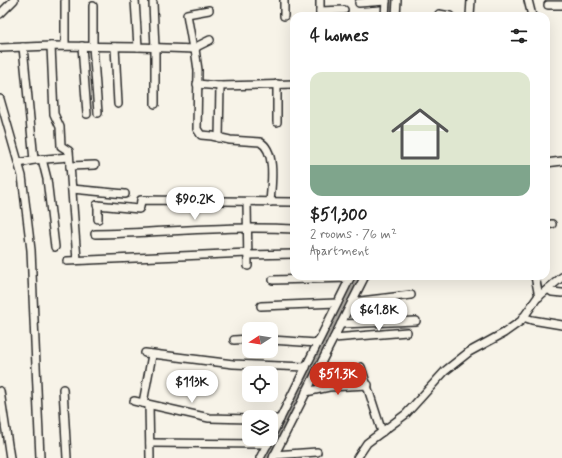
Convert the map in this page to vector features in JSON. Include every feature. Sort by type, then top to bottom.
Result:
[{"type":"street","points":[[0,14],[14,0]]},
{"type":"street","points":[[65,0],[65,46]]},
{"type":"street","points":[[135,0],[138,47]]},
{"type":"street","points":[[284,0],[284,16]]},
{"type":"street","points":[[320,0],[320,12]]},
{"type":"street","points":[[359,3],[386,0],[385,12]]},
{"type":"street","points":[[396,12],[397,0]]},
{"type":"street","points":[[470,12],[471,0]]},
{"type":"street","points":[[528,0],[531,12]]},
{"type":"street","points":[[153,3],[155,104]]},
{"type":"street","points":[[548,5],[562,5]]},
{"type":"street","points":[[92,6],[93,46],[98,113]]},
{"type":"street","points":[[210,10],[187,14],[198,62],[197,129],[201,135],[230,140],[260,142],[264,144],[267,149],[272,169],[270,202]]},
{"type":"street","points":[[332,12],[344,10]]},
{"type":"street","points":[[0,48],[93,46],[194,49],[210,40]]},
{"type":"street","points":[[51,46],[54,114],[60,127],[61,146],[69,151],[77,260]]},
{"type":"street","points":[[82,46],[87,114]]},
{"type":"street","points":[[23,47],[34,160]]},
{"type":"street","points":[[115,47],[118,104]]},
{"type":"street","points":[[197,84],[220,86],[290,84]]},
{"type":"street","points":[[277,84],[277,122]]},
{"type":"street","points":[[219,138],[220,86]]},
{"type":"street","points":[[0,99],[3,117],[22,176],[31,250],[40,458]]},
{"type":"street","points":[[19,163],[42,159],[69,157]]},
{"type":"street","points":[[42,159],[47,179],[55,248]]},
{"type":"street","points":[[550,162],[562,161]]},
{"type":"street","points":[[70,166],[96,165]]},
{"type":"street","points":[[72,189],[125,194]]},
{"type":"street","points":[[98,219],[97,205],[139,209],[141,200],[290,202]]},
{"type":"street","points":[[247,202],[248,266]]},
{"type":"street","points":[[95,234],[131,234],[247,228],[290,229]]},
{"type":"street","points":[[67,260],[290,254]]},
{"type":"street","points":[[357,458],[367,443],[406,414],[445,371],[469,352],[504,333],[521,320],[539,297],[562,277]]},
{"type":"street","points":[[273,280],[290,279]]},
{"type":"street","points":[[278,423],[349,280]]},
{"type":"street","points":[[274,456],[363,280]]},
{"type":"street","points":[[535,280],[539,297]]},
{"type":"street","points":[[538,280],[552,292],[562,293]]},
{"type":"street","points":[[352,302],[411,295]]},
{"type":"street","points":[[261,306],[337,303]]},
{"type":"street","points":[[523,317],[562,325]]},
{"type":"street","points":[[341,324],[416,320]]},
{"type":"street","points":[[334,338],[407,332]]},
{"type":"street","points":[[234,340],[242,339]]},
{"type":"street","points":[[278,340],[317,343]]},
{"type":"street","points":[[150,458],[146,404],[149,354],[233,364],[306,366]]},
{"type":"street","points":[[362,366],[382,432]]},
{"type":"street","points":[[306,392],[329,387],[368,385]]},
{"type":"street","points":[[63,389],[67,458]]},
{"type":"street","points":[[0,391],[10,458]]},
{"type":"street","points":[[134,400],[209,418],[242,419]]},
{"type":"street","points":[[150,443],[242,441]]},
{"type":"street","points":[[260,458],[267,446]]},
{"type":"street","points":[[274,456],[317,452]]},
{"type":"waterway","points":[[389,12],[390,0]]},
{"type":"waterway","points":[[266,458],[357,280]]}]
